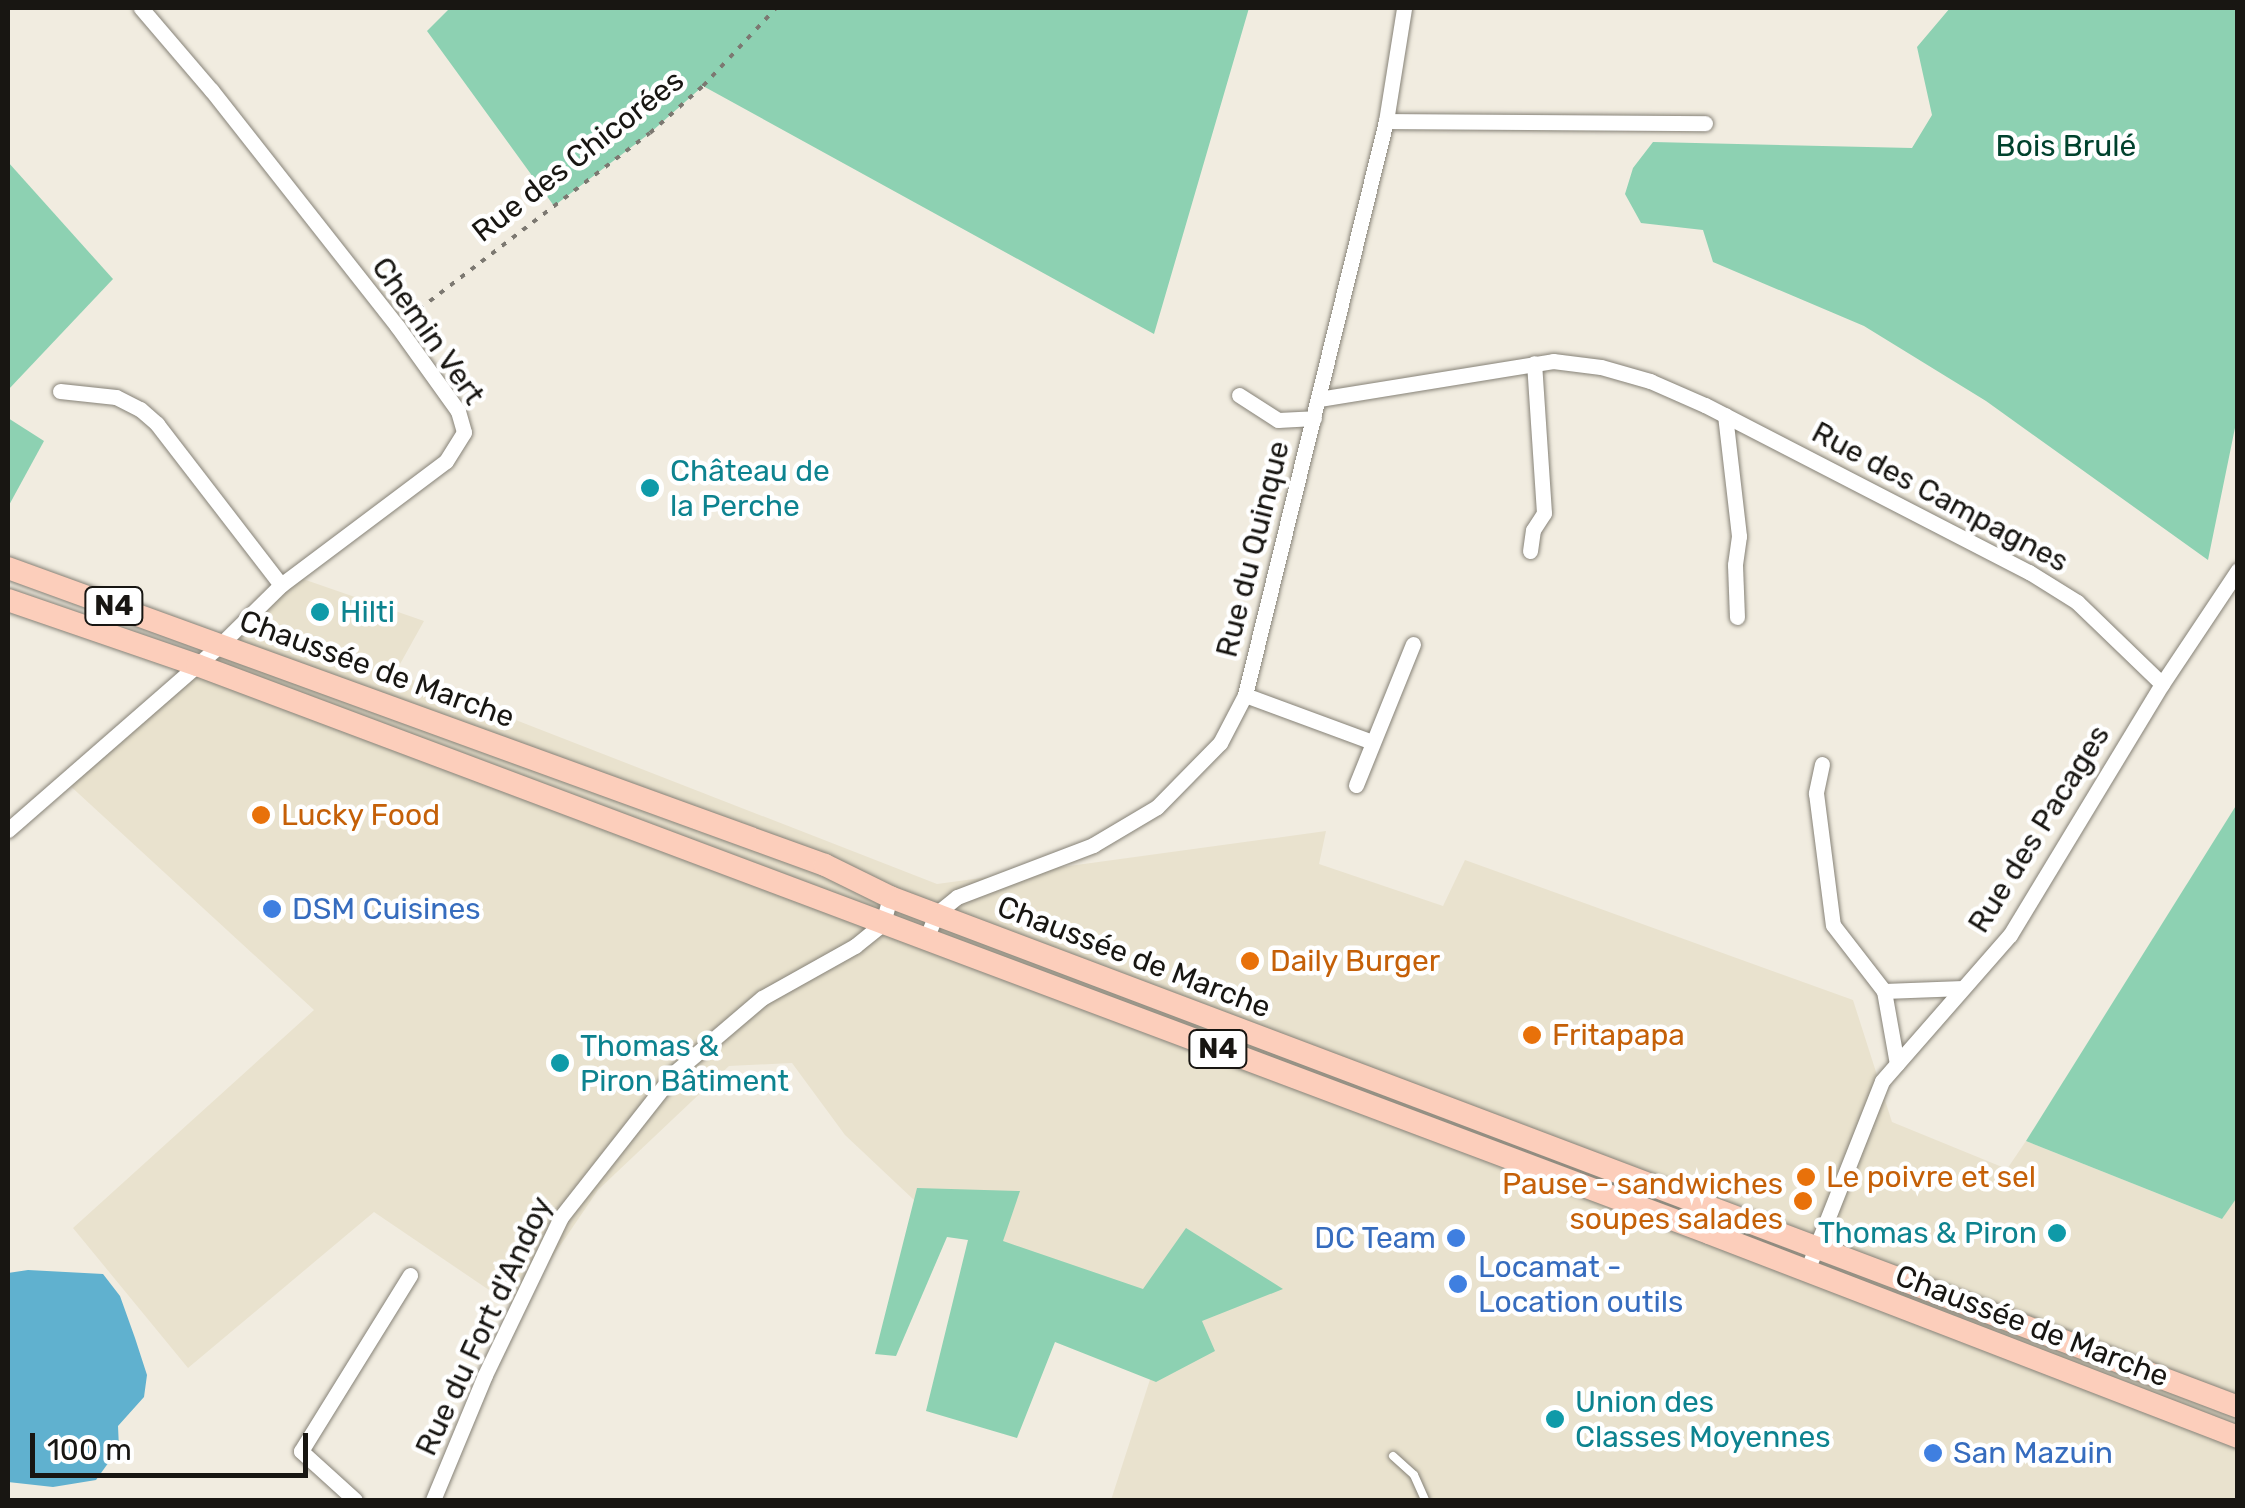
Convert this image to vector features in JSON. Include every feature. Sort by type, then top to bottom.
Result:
[{"type":"main road","name":"Chaussée de Marche","points":[[8,568],[825,864],[890,897],[2238,1408]]},
{"type":"main road","name":"Chaussée de Marche","points":[[8,600],[197,665],[2238,1437]]},
{"type":"street","name":"Chemin Vert","points":[[8,830],[220,645],[282,585],[458,447],[464,432],[458,411],[397,326],[211,90],[140,8]]},
{"type":"street","name":"Rue du Quinque","points":[[936,914],[957,897],[1093,845],[1158,808],[1220,743],[1245,696],[1386,122],[1404,8]]},
{"type":"street","points":[[1386,122],[1705,123]]},
{"type":"street","points":[[1530,551],[1533,530],[1544,513],[1534,363]]},
{"type":"street","name":"Rue des Campagnes","points":[[1319,399],[1534,363],[1601,367],[1650,381],[1726,415],[2029,572],[2077,602],[2162,684]]},
{"type":"street","points":[[60,391],[116,398],[157,424],[282,585]]},
{"type":"street","points":[[1239,395],[1278,420],[1314,418]]},
{"type":"street","points":[[1726,415],[1739,536],[1734,565],[1736,617]]},
{"type":"street","name":"Rue des Pacages","points":[[1806,1273],[1882,1080],[2010,934],[2162,684],[2238,570]]},
{"type":"street","points":[[1356,785],[1412,644]]},
{"type":"street","points":[[1245,696],[1372,742]]},
{"type":"street","points":[[1822,764],[1816,793],[1832,925],[1884,992],[1897,1064]]},
{"type":"street","points":[[883,923],[890,897]]},
{"type":"street","points":[[926,939],[936,914]]},
{"type":"street","name":"Rue du Fort d'Andoy","points":[[433,1500],[485,1375],[564,1214],[674,1072],[762,998],[855,946],[883,923]]},
{"type":"street","points":[[1884,992],[1963,988]]},
{"type":"street","points":[[354,1500],[301,1451],[410,1274]]},
{"type":"lane","points":[[1392,1456],[1414,1475],[1425,1500]]},
{"type":"path","name":"Rue des Chicorées","points":[[397,326],[650,133],[703,86],[776,8]]},
{"type":"shaded area","points":[[300,578],[424,621],[395,673],[937,884],[1326,831],[1319,864],[1443,906],[1465,860],[1853,1000],[1892,1122],[2007,1169],[2026,1141],[2222,1219],[2237,1196],[2237,1500],[1111,1500],[1167,1327],[914,1200],[845,1135],[792,1063],[729,1066],[598,1190],[517,1309],[374,1212],[188,1368],[73,1228],[314,1010],[66,782]]},
{"type":"green space","points":[[450,8],[1249,8],[1154,334],[703,86],[650,133],[554,206],[427,31]]},
{"type":"green space","name":"Bois Brulé","points":[[1950,8],[2237,8],[2237,418],[2208,560],[1986,401],[1864,326],[1713,262],[1703,230],[1641,223],[1625,194],[1633,168],[1653,142],[1912,148],[1932,115],[1917,47]]},
{"type":"green space","points":[[8,162],[113,279],[8,390]]},
{"type":"green space","points":[[8,418],[44,441],[8,507]]},
{"type":"green space","points":[[2237,804],[2238,1196],[2222,1219],[2026,1141]]},
{"type":"green space","points":[[917,1188],[1020,1191],[1003,1241],[1143,1289],[1186,1228],[1283,1289],[1202,1321],[1215,1351],[1156,1382],[1055,1342],[1017,1438],[926,1411],[968,1240],[947,1237],[896,1356],[875,1354]]},
{"type":"water","points":[[28,1270],[103,1274],[120,1296],[147,1375],[144,1397],[118,1426],[119,1448],[96,1480],[53,1487],[8,1482],[8,1273]]},
{"type":"place","name":"Château de la Perche","points":[[650,488]]},
{"type":"place","name":"Hilti","points":[[320,612]]},
{"type":"place","name":"Lucky Food","points":[[261,815]]},
{"type":"place","name":"DSM Cuisines","points":[[272,909]]},
{"type":"place","name":"Daily Burger","points":[[1250,961]]},
{"type":"place","name":"Fritapapa","points":[[1532,1035]]},
{"type":"place","name":"Thomas & Piron Bâtiment","points":[[560,1063]]},
{"type":"place","name":"Le poivre et sel","points":[[1806,1177]]},
{"type":"place","name":"Pause - sandwiches soupes salades","points":[[1803,1201]]},
{"type":"place","name":"Thomas & Piron","points":[[2057,1233]]},
{"type":"place","name":"DC Team","points":[[1456,1238]]},
{"type":"place","name":"Locamat - Location outils","points":[[1458,1284]]},
{"type":"place","name":"Union des Classes Moyennes","points":[[1555,1419]]},
{"type":"place","name":"San Mazuin","points":[[1933,1453]]}]
